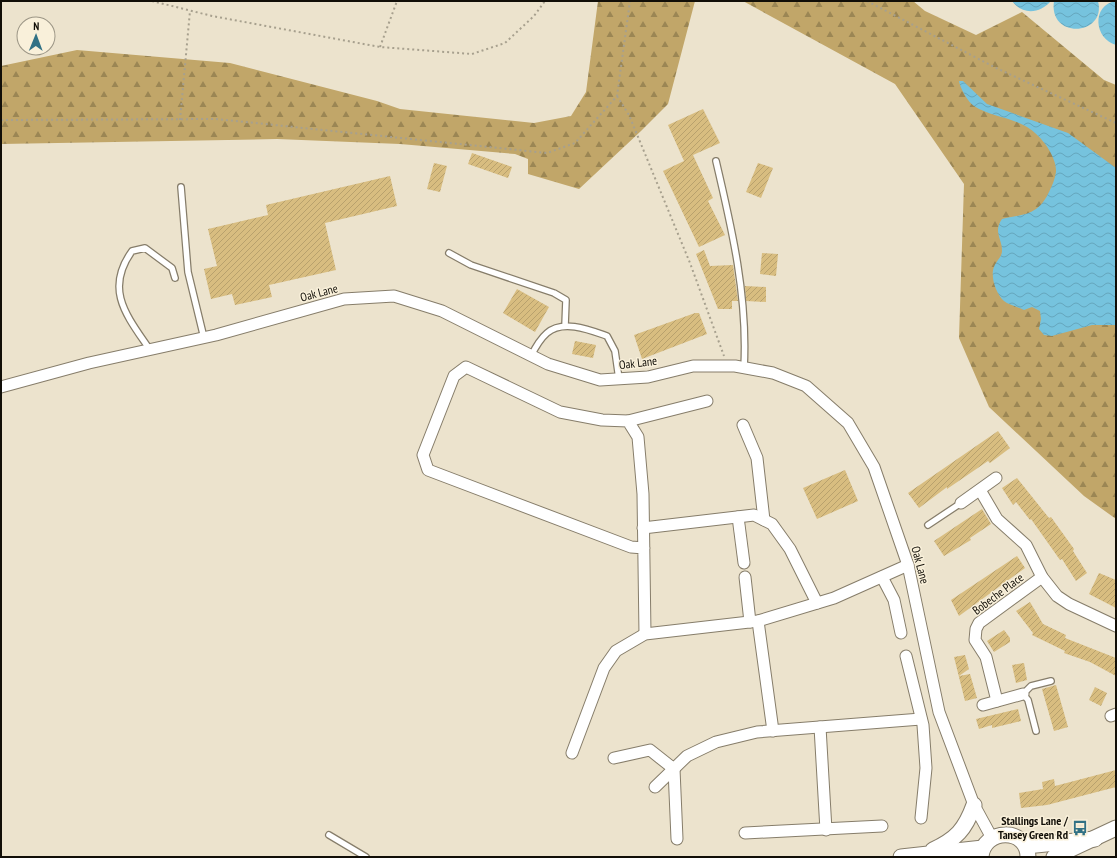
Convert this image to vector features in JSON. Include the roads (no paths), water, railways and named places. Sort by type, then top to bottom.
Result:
[{"type":"main road","points":[[923,854],[952,841],[968,820],[974,806]]},
{"type":"main road","points":[[1054,857],[1116,828]]},
{"type":"main road","points":[[901,857],[985,848],[1006,834],[1014,836],[1027,852],[1095,839]]},
{"type":"main road","points":[[1076,857],[1095,839]]},
{"type":"street","name":"Oak Lane","points":[[1,387],[89,363],[204,338],[344,299],[394,296],[442,311],[548,364],[600,380],[648,377],[693,366],[727,366],[773,373],[806,386],[848,423],[874,467],[908,566],[939,712],[974,806],[985,848]]},
{"type":"street","points":[[644,548],[630,547],[428,470],[423,455],[454,376],[466,367],[560,412],[602,420],[628,421],[707,401]]},
{"type":"street","points":[[628,421],[638,438],[643,494],[645,634]]},
{"type":"street","points":[[744,425],[757,458],[764,520]]},
{"type":"street","points":[[961,503],[996,478]]},
{"type":"street","points":[[980,490],[997,519],[1026,545],[1042,577],[1057,596],[1069,604],[1116,626]]},
{"type":"street","points":[[643,528],[754,515],[772,524],[790,549],[817,604]]},
{"type":"street","points":[[738,517],[744,563]]},
{"type":"street","points":[[572,753],[604,668],[616,651],[645,634],[754,621],[834,598],[908,566]]},
{"type":"street","points":[[745,577],[773,731]]},
{"type":"street","points":[[882,577],[894,600],[901,633]]},
{"type":"street","name":"Bobeche Place","points":[[997,701],[986,657],[975,640],[976,629],[979,623],[1042,577]]},
{"type":"street","points":[[906,656],[921,719],[926,768],[921,818]]},
{"type":"street","points":[[983,706],[1022,694]]},
{"type":"street","points":[[655,787],[687,756],[716,742],[757,732],[921,719]]},
{"type":"street","points":[[820,727],[826,830]]},
{"type":"street","points":[[614,758],[650,750],[674,769],[677,840]]},
{"type":"street","points":[[745,833],[882,826]]},
{"type":"lane","points":[[716,161],[736,244],[746,340],[744,368]]},
{"type":"lane","points":[[181,187],[188,272],[204,338]]},
{"type":"lane","points":[[150,350],[123,308],[118,287],[124,262],[132,250],[145,248],[172,268],[175,278]]},
{"type":"lane","points":[[449,253],[471,264],[554,293],[566,300],[566,326]]},
{"type":"lane","points":[[531,356],[548,332],[566,326],[592,331],[607,336],[615,350],[619,379]]},
{"type":"lane","points":[[928,525],[961,503]]},
{"type":"lane","points":[[1036,731],[1028,700],[1022,694],[1031,686],[1051,681]]},
{"type":"lane","points":[[330,835],[366,857]]},
{"type":"water","points":[[1012,1],[1051,1],[1042,8],[1026,11],[1016,6]]},
{"type":"water","points":[[1054,1],[1098,1],[1098,13],[1094,21],[1086,27],[1077,29],[1068,27],[1060,22],[1055,14]]},
{"type":"water","points":[[1116,1],[1116,45],[1109,42],[1103,36],[1098,22],[1102,9],[1108,4]]},
{"type":"water","points":[[959,81],[963,81],[987,104],[1068,133],[1116,168],[1116,325],[1092,325],[1052,336],[1044,335],[1039,329],[1041,319],[1040,311],[1032,307],[1024,310],[1011,305],[1004,301],[998,294],[994,285],[993,271],[1002,253],[1002,246],[998,231],[999,224],[1002,219],[1028,213],[1040,206],[1047,197],[1056,175],[1056,166],[1048,148],[1035,133],[1023,125],[988,113],[974,106],[965,95]]},
{"type":"place","name":"Stallings Lane / Tansey Green Rd","points":[[1080,828]]}]
